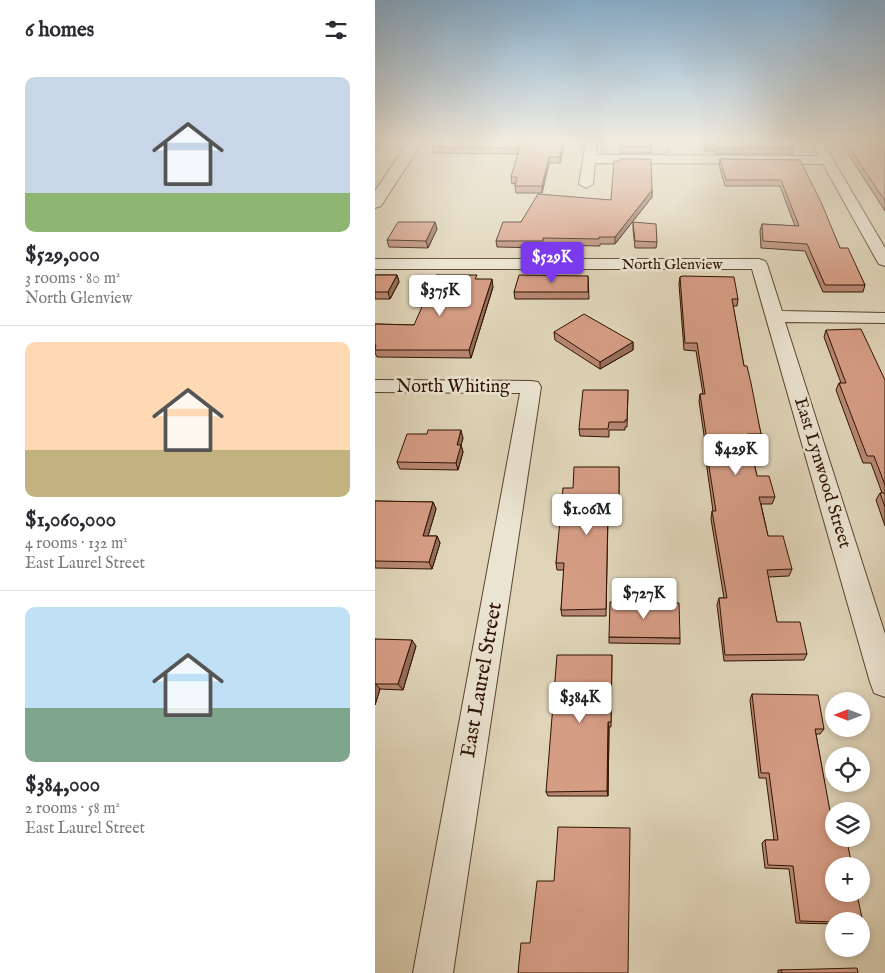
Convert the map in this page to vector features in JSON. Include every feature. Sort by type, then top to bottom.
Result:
[{"type":"street","points":[[375,203],[386,186]]},
{"type":"street","points":[[841,186],[885,261]]},
{"type":"street","name":"North Glenview","points":[[375,264],[759,264]]},
{"type":"street","name":"East Lynwood Street","points":[[759,264],[885,682]]},
{"type":"street","points":[[775,316],[885,318]]},
{"type":"street","name":"North Whiting","points":[[375,386],[531,387]]},
{"type":"street","name":"East Laurel Street","points":[[433,973],[531,387]]},
{"type":"building","points":[[612,186],[652,186],[652,190],[615,237],[599,237],[599,239],[543,238],[543,241],[496,241],[503,222],[521,222],[538,194],[611,200]]},
{"type":"building","points":[[784,186],[813,186],[840,248],[848,248],[865,285],[825,285],[807,244],[763,241],[762,224],[799,226]]},
{"type":"building","points":[[875,186],[885,186],[885,201]]},
{"type":"building","points":[[398,222],[435,222],[426,241],[387,240]]},
{"type":"building","points":[[633,222],[656,224],[657,242],[635,241]]},
{"type":"building","points":[[375,275],[397,275],[388,292],[375,292]]},
{"type":"building","points":[[436,275],[477,275],[475,279],[492,279],[469,350],[375,350],[375,324],[414,325]]},
{"type":"building","points":[[519,275],[588,276],[588,292],[514,292]]},
{"type":"building","points":[[680,277],[734,277],[738,299],[732,299],[744,366],[747,366],[761,434],[747,434],[757,476],[769,476],[775,497],[759,497],[768,536],[783,536],[792,569],[767,570],[777,622],[800,622],[807,654],[725,655],[719,598],[727,598],[712,511],[716,511],[700,394],[705,394],[697,343],[685,343]]},
{"type":"building","points":[[584,314],[633,342],[600,362],[554,332]]},
{"type":"building","points":[[861,329],[885,380],[885,485],[874,456],[867,456],[839,383],[846,383],[826,330]]},
{"type":"building","points":[[583,390],[628,390],[627,420],[625,422],[609,422],[608,429],[579,429]]},
{"type":"building","points":[[428,430],[461,430],[457,445],[461,445],[456,463],[397,462],[407,434],[427,434]]},
{"type":"building","points":[[574,467],[619,467],[619,510],[608,510],[606,609],[561,610],[564,563],[556,563],[563,488],[573,488]]},
{"type":"building","points":[[880,493],[885,493],[885,507]]},
{"type":"building","points":[[375,501],[433,502],[423,536],[437,536],[429,562],[375,561]]},
{"type":"building","points":[[610,602],[679,603],[680,638],[609,637]]},
{"type":"building","points":[[375,639],[412,640],[398,684],[375,684]]},
{"type":"building","points":[[557,655],[612,655],[611,722],[608,722],[607,791],[546,792]]},
{"type":"building","points":[[752,694],[818,695],[824,729],[815,729],[828,802],[825,802],[825,847],[848,847],[850,857],[825,857],[825,902],[859,902],[861,912],[825,912],[825,922],[800,921],[793,866],[768,865],[765,840],[778,840],[769,773],[761,773]]},
{"type":"building","points":[[558,827],[630,828],[628,973],[518,973],[521,943],[530,943],[537,881],[554,881]]},
{"type":"building","points":[[857,968],[858,973],[782,973],[781,970]]}]
